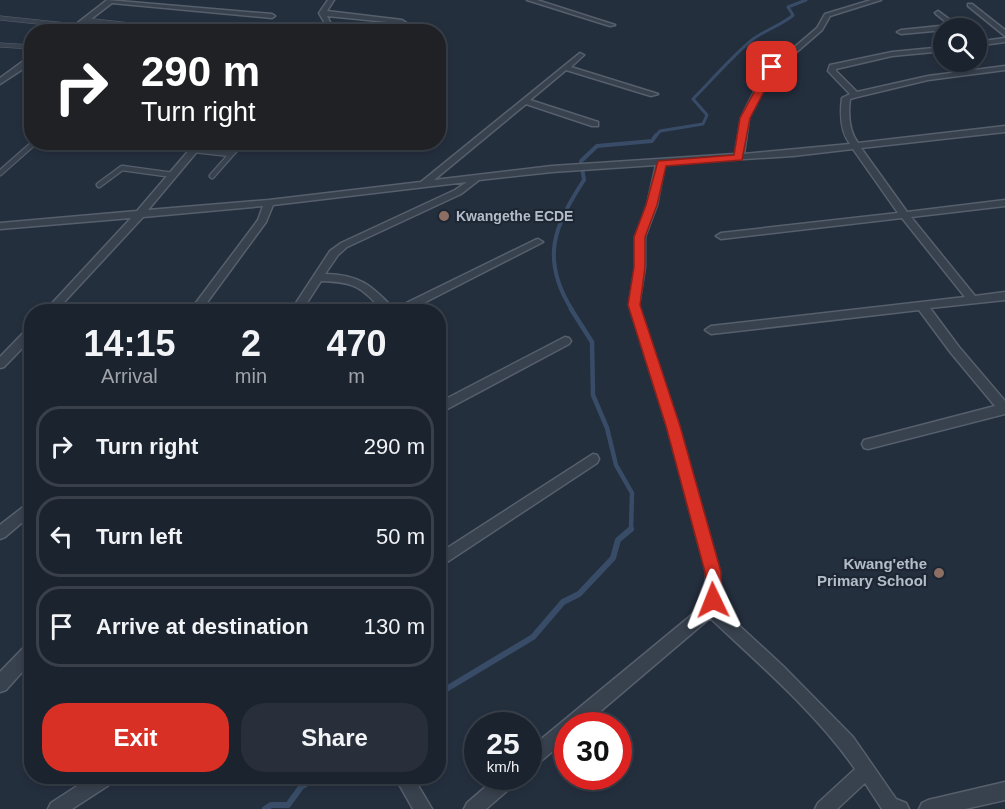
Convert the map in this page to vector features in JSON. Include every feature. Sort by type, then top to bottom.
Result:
[{"type":"street","points":[[322,13],[331,0]]},
{"type":"street","points":[[530,0],[612,25]]},
{"type":"street","points":[[739,158],[745,118],[772,67],[820,29],[828,15],[878,0]]},
{"type":"street","points":[[79,24],[111,1],[272,16]]},
{"type":"street","points":[[970,5],[1005,34]]},
{"type":"street","points":[[322,13],[328,24]]},
{"type":"street","points":[[322,13],[400,21],[405,24]]},
{"type":"street","points":[[938,13],[944,18]]},
{"type":"street","points":[[901,32],[933,30]]},
{"type":"street","points":[[987,43],[1005,40]]},
{"type":"street","points":[[855,95],[832,71],[833,67],[881,56],[933,50]]},
{"type":"street","points":[[422,186],[580,55]]},
{"type":"street","points":[[0,82],[24,65]]},
{"type":"street","points":[[567,68],[654,94]]},
{"type":"street","points":[[973,300],[903,213],[849,137],[844,113],[846,98],[928,78],[1005,68]]},
{"type":"street","points":[[525,101],[595,124]]},
{"type":"street","points":[[0,226],[269,203],[552,169],[739,158],[1005,129]]},
{"type":"street","points":[[57,304],[139,215],[194,150]]},
{"type":"street","points":[[586,712],[710,608],[713,600],[713,572],[673,426],[634,305],[640,267],[639,237],[652,205],[661,163]]},
{"type":"street","points":[[300,304],[334,253],[344,245],[458,192],[478,179]]},
{"type":"street","points":[[721,236],[1005,202]]},
{"type":"street","points":[[200,304],[263,220],[269,203]]},
{"type":"street","points":[[413,304],[538,242]]},
{"type":"street","points":[[317,278],[350,278],[363,283],[383,304]]},
{"type":"street","points":[[711,330],[1005,296]]},
{"type":"street","points":[[868,444],[1004,408],[954,350],[923,307]]},
{"type":"street","points":[[0,364],[24,339]]},
{"type":"street","points":[[446,405],[565,341]]},
{"type":"street","points":[[446,557],[593,459]]},
{"type":"street","points":[[0,533],[24,513]]},
{"type":"street","points":[[710,608],[778,670],[847,743],[890,805],[900,809]]},
{"type":"street","points":[[0,684],[24,658]]},
{"type":"street","points":[[542,749],[554,739]]},
{"type":"street","points":[[824,809],[866,770]]},
{"type":"street","points":[[57,809],[95,784]]},
{"type":"street","points":[[407,784],[423,809]]},
{"type":"street","points":[[473,809],[495,790]]},
{"type":"street","points":[[928,809],[1005,791]]},
{"type":"lane","points":[[0,18],[57,24]]},
{"type":"lane","points":[[86,20],[121,24]]},
{"type":"lane","points":[[0,45],[24,46]]},
{"type":"lane","points":[[0,173],[26,150]]},
{"type":"lane","points":[[214,150],[230,154]]},
{"type":"lane","points":[[212,176],[234,150]]},
{"type":"lane","points":[[99,185],[122,168],[173,175]]},
{"type":"waterway","points":[[655,137],[660,131],[703,124],[707,115],[693,99],[753,39],[793,15],[788,7],[806,0]]},
{"type":"waterway","points":[[572,310],[562,292],[556,275],[554,259],[559,228],[584,180],[581,161],[597,146],[652,141],[656,135]]},
{"type":"waterway","points":[[571,309],[592,342],[593,395],[607,428],[616,465],[632,493],[631,530]]},
{"type":"waterway","points":[[446,689],[533,637],[563,602],[579,594],[613,558],[618,540],[631,529]]},
{"type":"waterway","points":[[265,809],[271,805],[288,805],[301,787],[306,784]]},
{"type":"place","name":"Kwangethe ECDE","points":[[444,216]]},
{"type":"place","name":"Kwang'ethe Primary School","points":[[939,573]]},
{"type":"route","points":[[713,600],[713,572],[673,426],[634,305],[640,267],[639,237],[652,205],[661,173],[661,163],[739,158],[745,118],[772,67]]}]
